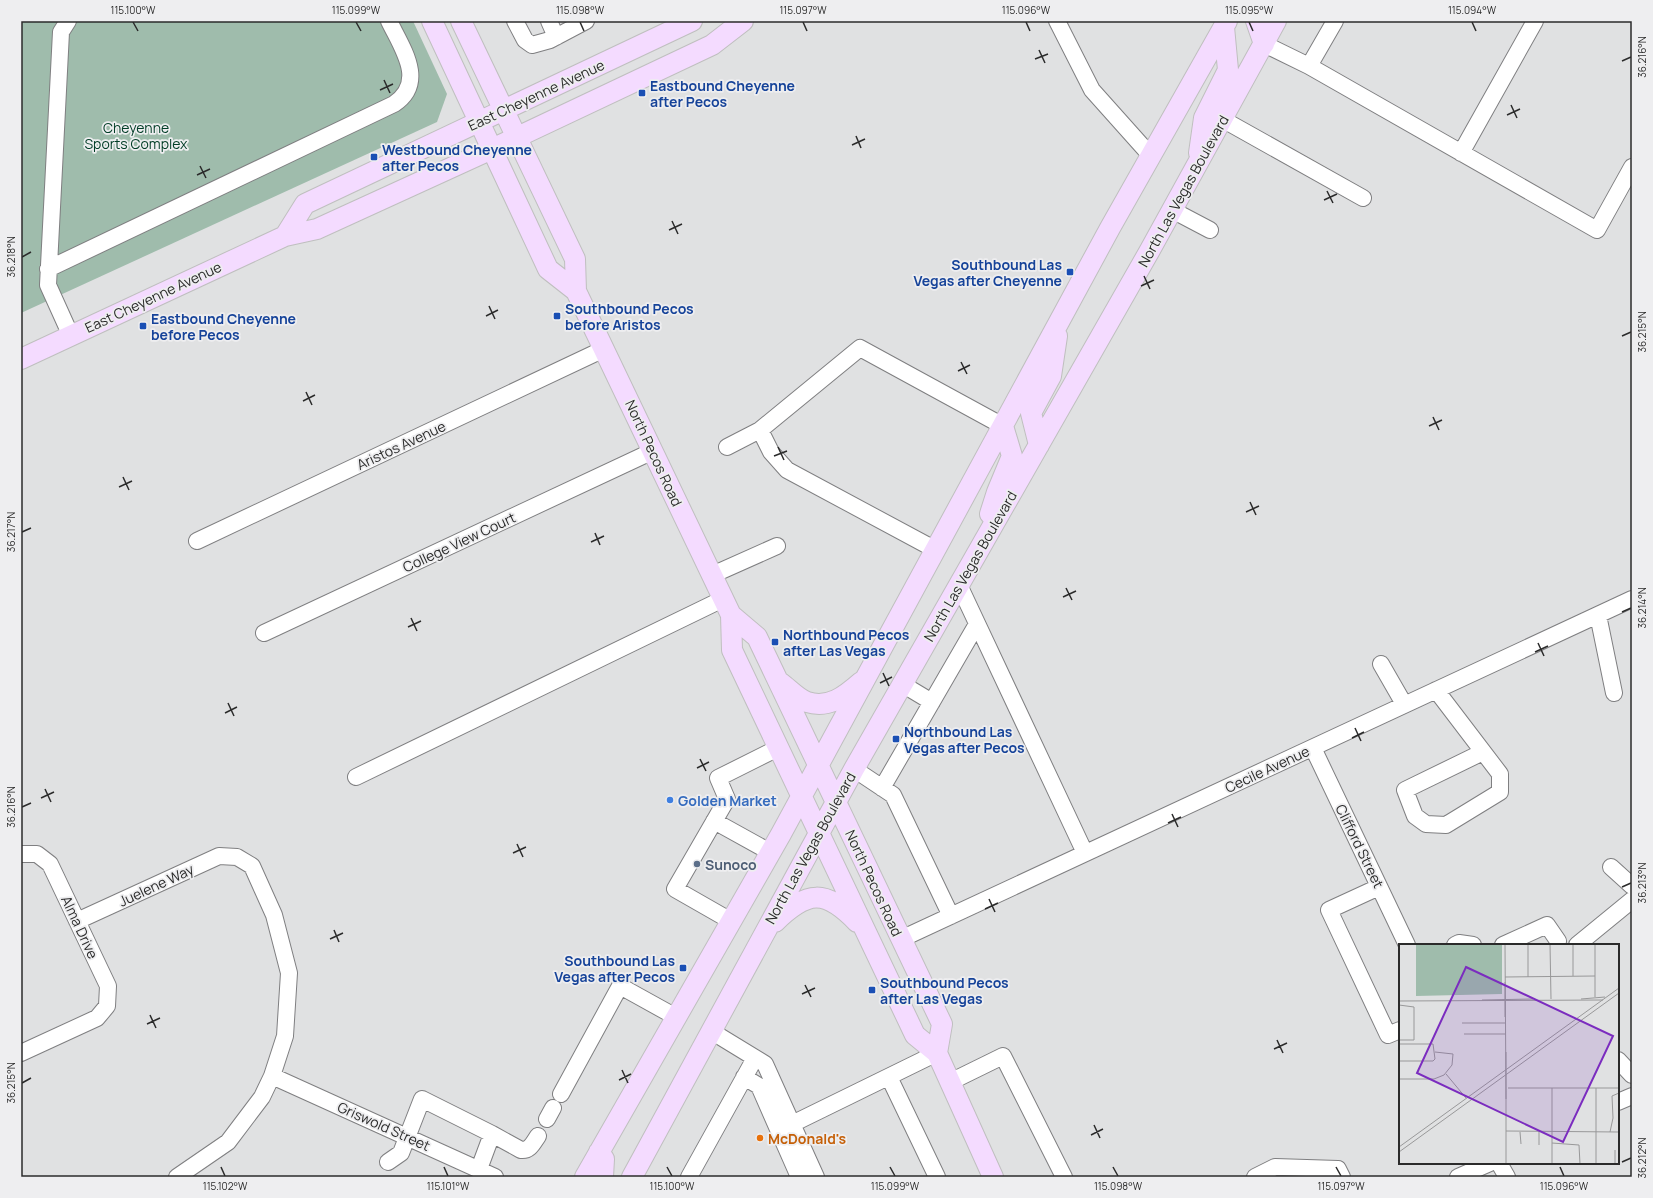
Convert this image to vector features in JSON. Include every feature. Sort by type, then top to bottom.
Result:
[{"type":"main road","name":"North Pecos Road","points":[[432,21],[548,270],[576,291]]},
{"type":"main road","name":"North Pecos Road","points":[[461,21],[575,259],[576,291],[727,607],[732,650],[915,1035],[937,1053],[993,1177]]},
{"type":"main road","name":"East Cheyenne Avenue","points":[[285,236],[305,204],[692,21]]},
{"type":"main road","name":"East Cheyenne Avenue","points":[[21,359],[285,236],[317,229],[492,149],[712,44],[743,21]]},
{"type":"main road","points":[[1256,21],[1264,44]]},
{"type":"main road","name":"North Las Vegas Boulevard","points":[[632,1177],[804,862],[818,833],[1172,210],[1276,21]]},
{"type":"main road","points":[[585,1177],[802,797],[1222,23]]},
{"type":"main road","points":[[1197,164],[1204,118],[1228,70],[1222,23]]},
{"type":"main road","points":[[1039,445],[1031,413],[1051,376],[1059,322]]},
{"type":"main road","points":[[983,544],[997,492],[1012,456],[1003,426]]},
{"type":"main road","name":"North Pecos Road","points":[[727,607],[757,637],[942,1024],[937,1053]]},
{"type":"main road","points":[[778,681],[806,701],[821,704],[830,703],[844,697],[867,677]]},
{"type":"main road","points":[[764,933],[783,914],[801,902],[813,897],[825,898],[839,905],[865,930]]},
{"type":"main road","points":[[599,1152],[604,1159],[603,1177]]},
{"type":"street","points":[[68,21],[61,32],[48,285],[70,336]]},
{"type":"street","points":[[48,269],[394,104],[403,98],[408,90],[411,77],[409,62],[389,21]]},
{"type":"street","points":[[515,21],[525,40],[532,45],[556,37],[570,25],[586,21]]},
{"type":"street","points":[[549,21],[556,37]]},
{"type":"street","points":[[1057,21],[1092,90],[1151,156]]},
{"type":"street","points":[[1309,66],[1335,21]]},
{"type":"street","points":[[1461,153],[1535,21]]},
{"type":"street","points":[[1264,44],[1309,66],[1597,230],[1632,167]]},
{"type":"street","points":[[1222,119],[1363,198]]},
{"type":"street","points":[[1172,210],[1210,230]]},
{"type":"street","name":"Aristos Avenue","points":[[197,541],[604,348]]},
{"type":"street","points":[[727,447],[760,430],[860,348],[1003,426]]},
{"type":"street","points":[[760,430],[771,452],[787,470],[936,550]]},
{"type":"street","name":"College View Court","points":[[264,633],[653,451]]},
{"type":"street","points":[[712,575],[777,546]]},
{"type":"street","points":[[959,585],[1085,853]]},
{"type":"street","name":"Cecile Avenue","points":[[901,939],[1632,599]]},
{"type":"street","points":[[356,777],[688,617],[727,607]]},
{"type":"street","points":[[1598,615],[1614,693]]},
{"type":"street","points":[[882,788],[977,624]]},
{"type":"street","points":[[1381,664],[1404,704]]},
{"type":"street","points":[[902,684],[932,702]]},
{"type":"street","points":[[1436,690],[1500,774],[1500,792],[1446,825],[1426,824],[1415,816],[1405,790],[1483,752]]},
{"type":"street","points":[[731,921],[675,889],[727,799],[718,778],[778,748]]},
{"type":"street","name":"Clifford Street","points":[[1313,748],[1407,944]]},
{"type":"street","points":[[854,769],[893,795],[951,916]]},
{"type":"street","points":[[714,821],[770,852]]},
{"type":"street","name":"Alma Drive","points":[[21,854],[37,854],[50,864],[108,986],[107,1006],[97,1018],[21,1053]]},
{"type":"street","name":"Juelene Way","points":[[77,921],[219,856],[237,857],[252,866],[274,914],[289,973],[285,1036],[272,1076]]},
{"type":"street","points":[[1611,867],[1632,886]]},
{"type":"street","points":[[1379,887],[1329,910],[1388,1036],[1399,1030]]},
{"type":"street","points":[[1578,944],[1632,900]]},
{"type":"street","points":[[1505,944],[1546,925],[1558,941],[1557,944]]},
{"type":"street","points":[[561,1094],[620,986],[676,1017]]},
{"type":"street","points":[[711,1031],[765,1064],[816,1177]]},
{"type":"street","points":[[792,1124],[937,1053]]},
{"type":"street","points":[[950,1082],[1003,1056],[1064,1177]]},
{"type":"street","points":[[688,1177],[755,1058]]},
{"type":"street","points":[[1619,1061],[1632,1075]]},
{"type":"street","points":[[177,1177],[228,1142],[262,1097],[272,1076]]},
{"type":"street","name":"Griswold Street","points":[[272,1076],[495,1177]]},
{"type":"street","points":[[744,1077],[760,1086],[799,1177]]},
{"type":"street","points":[[889,1077],[937,1177]]},
{"type":"street","points":[[1619,1102],[1632,1096]]},
{"type":"street","points":[[388,1162],[401,1153],[422,1099],[521,1150],[525,1151],[530,1148],[538,1136]]},
{"type":"street","points":[[479,1169],[492,1134]]},
{"type":"street","points":[[1458,1177],[1488,1164]]},
{"type":"street","points":[[1500,1164],[1506,1177]]},
{"type":"street","points":[[1255,1177],[1275,1168],[1338,1169],[1342,1177]]},
{"type":"green space","name":"Cheyenne Sports Complex","points":[[21,21],[413,21],[447,94],[437,122],[21,313]]},
{"type":"place","name":"Eastbound Cheyenne after Pecos","points":[[642,93]]},
{"type":"place","name":"Westbound Cheyenne after Pecos","points":[[374,157]]},
{"type":"place","name":"Southbound Las Vegas after Cheyenne","points":[[1070,272]]},
{"type":"place","name":"Southbound Pecos before Aristos","points":[[557,316]]},
{"type":"place","name":"Eastbound Cheyenne before Pecos","points":[[143,326]]},
{"type":"place","name":"Northbound Pecos after Las Vegas","points":[[775,642]]},
{"type":"place","name":"Northbound Las Vegas after Pecos","points":[[896,739]]},
{"type":"place","name":"Golden Market","points":[[670,800]]},
{"type":"place","name":"Sunoco","points":[[697,864]]},
{"type":"place","name":"Southbound Las Vegas after Pecos","points":[[683,968]]},
{"type":"place","name":"Southbound Pecos after Las Vegas","points":[[872,990]]},
{"type":"place","name":"McDonald's","points":[[760,1138]]}]
